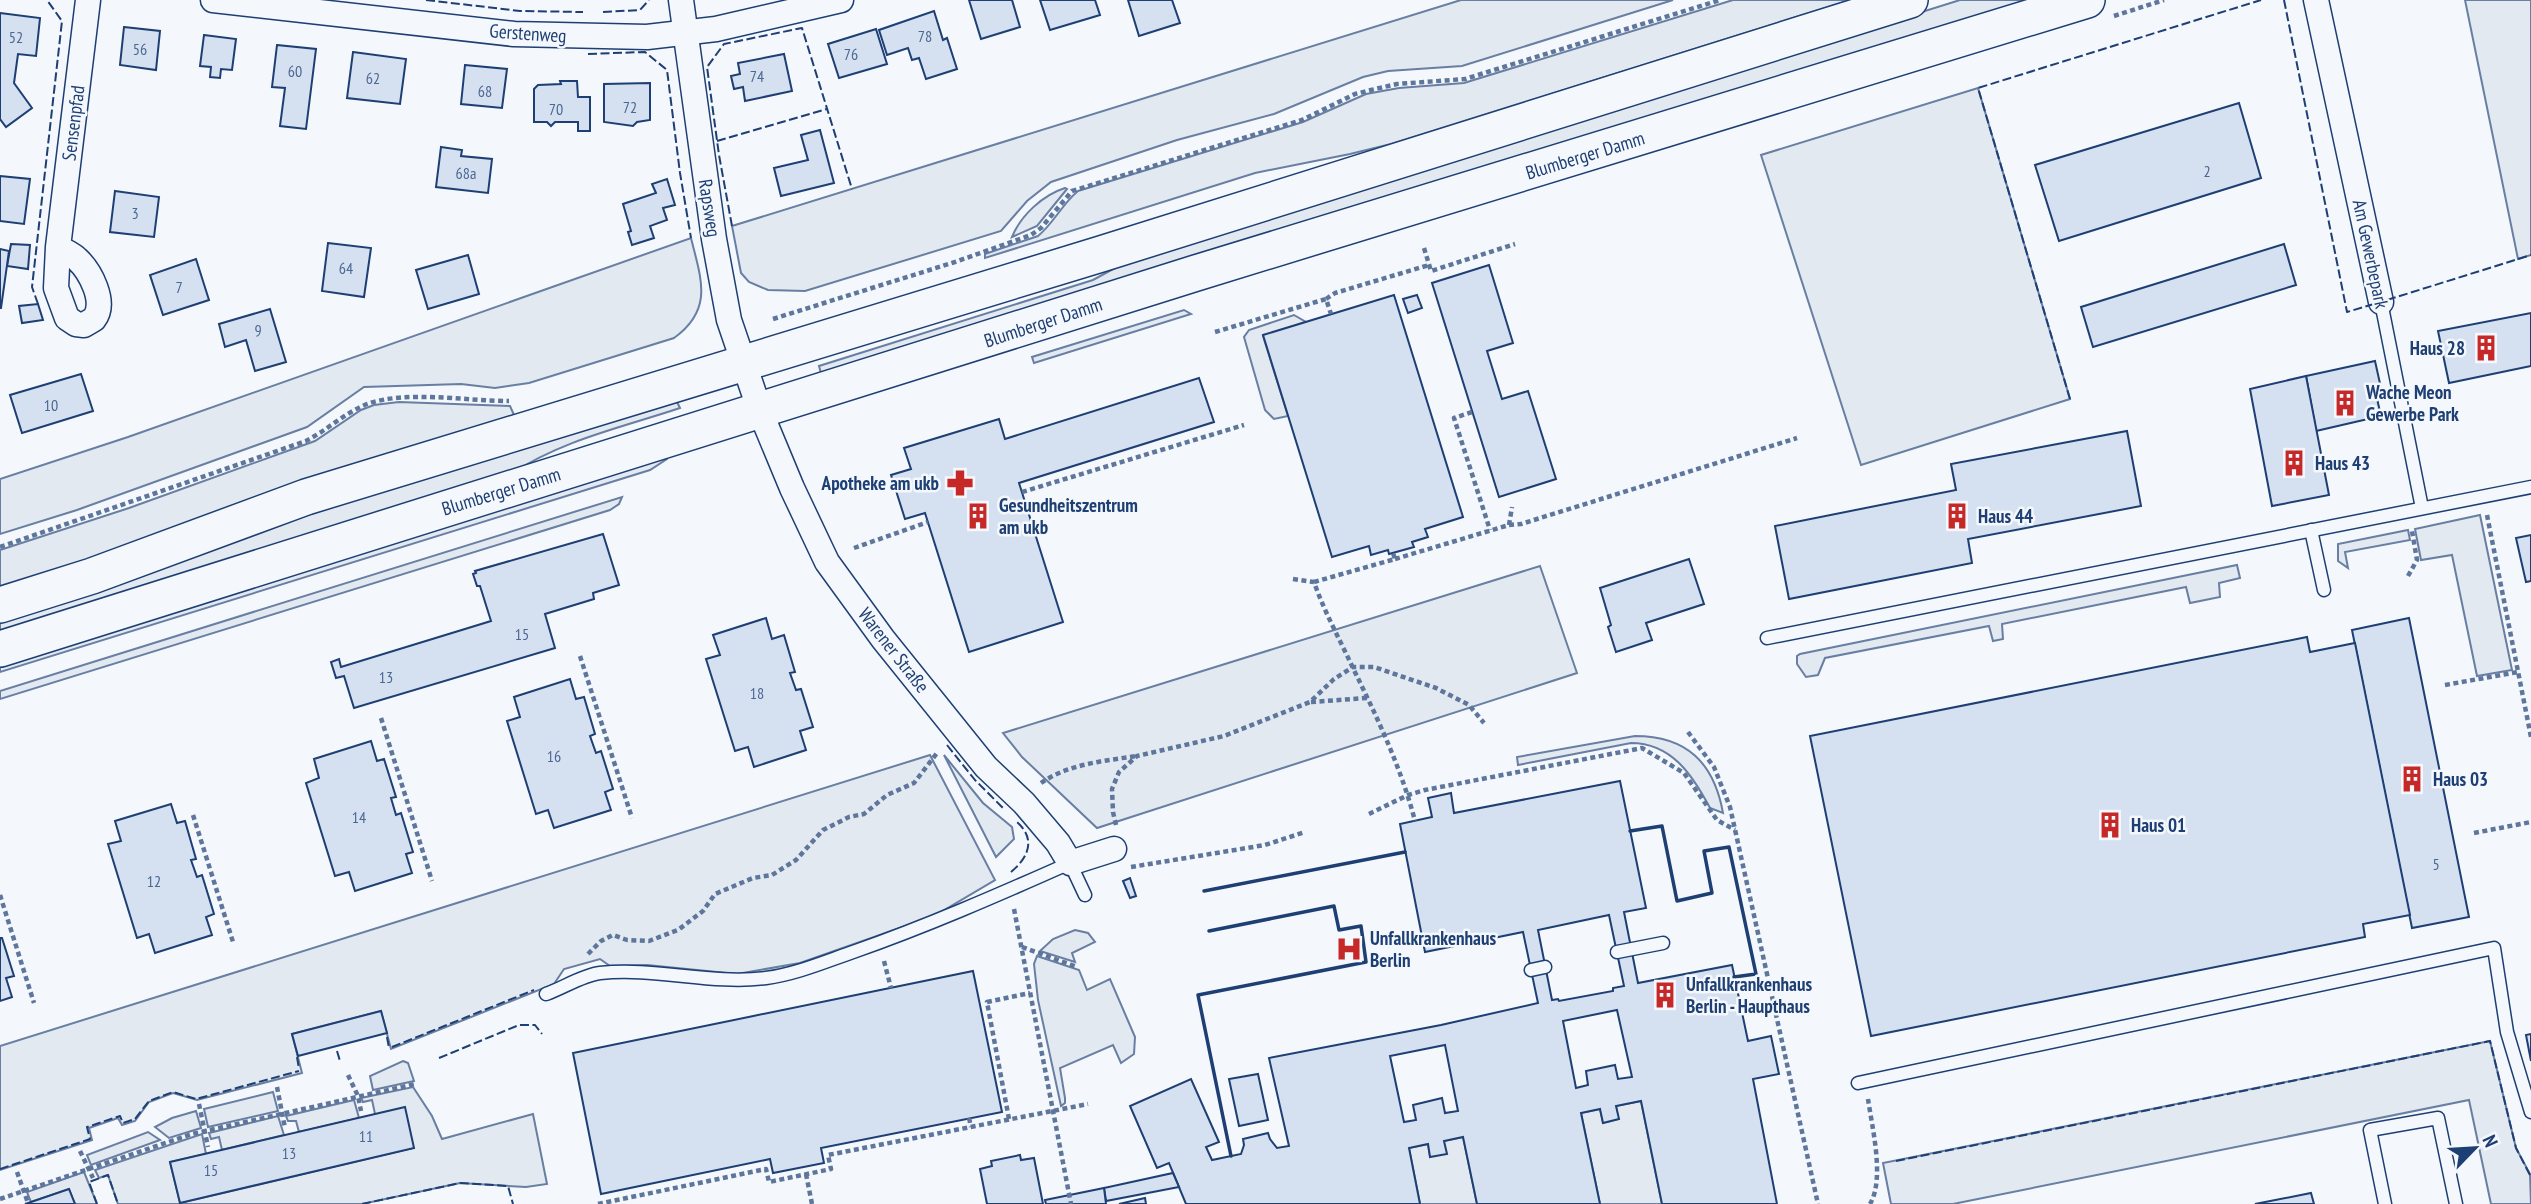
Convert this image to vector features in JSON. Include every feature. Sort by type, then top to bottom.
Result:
[{"type":"main road","points":[[0,605],[92,576],[306,497],[1114,250],[1910,0]]},
{"type":"main road","name":"Blumberger Damm","points":[[0,649],[1196,273],[2087,0]]},
{"type":"street","name":"Sensenpfad","points":[[58,247],[88,0]]},
{"type":"street","name":"Gerstenweg","points":[[213,0],[514,34],[647,37],[716,29],[841,0]]},
{"type":"street","name":"Rapsweg","points":[[681,0],[714,239],[729,320],[760,411]]},
{"type":"street","name":"Am Gewerbepark","points":[[2316,0],[2381,302]]},
{"type":"street","name":"Warener Straße","points":[[760,411],[827,562],[883,639],[986,767],[1024,803],[1058,843],[1069,863]]},
{"type":"street","points":[[1069,863],[1115,837]]},
{"type":"lane","name":"Am Gewerbepark","points":[[2381,302],[2422,508]]},
{"type":"lane","points":[[1767,638],[2531,487]]},
{"type":"lane","points":[[2311,530],[2324,590]]},
{"type":"lane","points":[[546,994],[598,973],[766,978],[805,969],[947,918],[1069,863],[1082,891]]},
{"type":"lane","points":[[1617,952],[1663,943]]},
{"type":"lane","points":[[1861,1082],[2494,948],[2507,1032],[2531,1112]]},
{"type":"lane","points":[[1531,970],[1545,967]]},
{"type":"lane","points":[[2385,1204],[2370,1130],[2438,1118],[2456,1204]]},
{"type":"path","points":[[801,309],[955,262],[1031,235],[1041,228],[1072,191],[1302,120],[1355,94],[1397,84],[1465,79],[1720,0]]},
{"type":"path","points":[[1423,248],[1431,271],[1515,244]]},
{"type":"path","points":[[1215,332],[1429,265]]},
{"type":"path","points":[[1326,299],[1331,314]]},
{"type":"path","points":[[0,547],[306,441],[352,412],[377,401],[410,398],[509,401],[519,398]]},
{"type":"path","points":[[1472,411],[1454,418],[1490,530]]},
{"type":"path","points":[[1022,492],[1244,425]]},
{"type":"path","points":[[1293,579],[1314,582],[1394,556],[1521,524],[1797,438]]},
{"type":"path","points":[[2483,496],[2531,737]]},
{"type":"path","points":[[1509,525],[1512,507]]},
{"type":"path","points":[[2408,511],[2417,560],[2408,576]]},
{"type":"path","points":[[854,548],[928,522]]},
{"type":"path","points":[[1314,582],[1322,606],[1353,667],[1408,795],[1415,821]]},
{"type":"path","points":[[580,656],[632,818]]},
{"type":"path","points":[[1310,702],[1334,679],[1353,667],[1374,667],[1436,688],[1469,705],[1484,723]]},
{"type":"path","points":[[2445,685],[2518,672]]},
{"type":"path","points":[[1039,786],[1063,771],[1224,736],[1310,702],[1367,698]]},
{"type":"path","points":[[381,718],[432,881]]},
{"type":"path","points":[[1688,732],[1714,766],[1730,807],[1818,1204]]},
{"type":"path","points":[[1369,814],[1408,795],[1642,748],[1684,774],[1717,820],[1735,831]]},
{"type":"path","points":[[583,959],[601,941],[613,935],[626,940],[649,941],[678,930],[703,911],[715,894],[753,878],[772,875],[796,860],[823,830],[849,817],[864,814],[887,795],[914,783],[937,753]]},
{"type":"path","points":[[1115,837],[1112,789],[1119,772],[1137,756]]},
{"type":"path","points":[[193,815],[233,942]]},
{"type":"path","points":[[2474,833],[2531,822]]},
{"type":"path","points":[[1082,891],[1132,867],[1265,845],[1305,832]]},
{"type":"path","points":[[1007,889],[1013,902],[1071,1204]]},
{"type":"path","points":[[0,895],[34,1003]]},
{"type":"path","points":[[880,943],[891,988]]},
{"type":"path","points":[[1021,947],[1077,967]]},
{"type":"path","points":[[1009,1119],[987,1002],[1030,993]]},
{"type":"path","points":[[348,1075],[358,1096],[361,1111]]},
{"type":"path","points":[[1861,1082],[1878,1160],[1874,1198],[1870,1204]]},
{"type":"path","points":[[0,1199],[182,1136],[415,1084]]},
{"type":"path","points":[[277,1087],[285,1128]]},
{"type":"path","points":[[199,1104],[208,1147]]},
{"type":"path","points":[[598,1204],[766,1169],[769,1182],[831,1169],[826,1156],[1088,1104]]},
{"type":"path","points":[[969,1118],[971,1127]]},
{"type":"path","points":[[80,1151],[93,1178]]},
{"type":"path","points":[[17,1172],[27,1203]]},
{"type":"path","points":[[806,1174],[812,1204]]},
{"type":"shaded area","points":[[1461,0],[1673,0],[1462,66],[1388,71],[1363,77],[1274,114],[1177,140],[1051,182],[1027,201],[1001,231],[805,291],[768,290],[749,282],[741,273],[732,226]]},
{"type":"shaded area","points":[[1733,0],[1850,0],[1391,144],[1255,173],[985,258],[985,254],[1038,236],[1078,191],[1303,122],[1366,94],[1399,88],[1464,83]]},
{"type":"shaded area","points":[[1960,0],[2036,0],[822,377],[819,366],[1093,280],[1126,262],[1156,252]]},
{"type":"shaded area","points":[[2465,0],[2531,0],[2531,255],[2518,259]]},
{"type":"shaded area","points":[[1978,88],[2070,399],[1861,465],[1761,155]]},
{"type":"shaded area","points":[[1067,189],[1037,226],[1012,237],[1021,221],[1034,207]]},
{"type":"shaded area","points":[[691,238],[701,280],[700,304],[687,327],[674,338],[529,383],[495,388],[461,384],[364,387],[307,427],[77,510],[0,534],[0,479],[128,437]]},
{"type":"shaded area","points":[[1184,310],[1191,314],[1034,363],[1032,357]]},
{"type":"shaded area","points":[[1294,315],[1306,322],[1263,336],[1288,416],[1274,419],[1265,410],[1244,337],[1249,330]]},
{"type":"shaded area","points":[[675,398],[680,408],[571,444],[509,475],[0,633],[0,621],[349,501]]},
{"type":"shaded area","points":[[399,402],[510,406],[514,415],[333,472],[126,548],[0,588],[0,550],[129,508],[315,441],[361,410],[374,405]]},
{"type":"shaded area","points":[[667,456],[667,459],[650,470],[0,672],[0,664]]},
{"type":"shaded area","points":[[622,497],[619,504],[610,510],[0,699],[0,691]]},
{"type":"shaded area","points":[[2480,515],[2512,670],[2477,676],[2452,555],[2421,560],[2415,529]]},
{"type":"shaded area","points":[[2408,530],[2410,540],[2345,552],[2348,568],[2338,561],[2338,544]]},
{"type":"shaded area","points":[[2237,565],[2240,578],[2219,583],[2220,597],[2190,603],[2186,587],[2002,624],[2003,639],[1993,641],[1989,626],[1825,658],[1818,675],[1806,677],[1797,664],[1797,656],[1800,654]]},
{"type":"shaded area","points":[[1540,566],[1577,673],[1097,828],[1022,757],[1003,733]]},
{"type":"shaded area","points":[[1635,736],[1669,741],[1695,756],[1713,780],[1723,813],[1710,808],[1688,773],[1670,755],[1645,744],[1631,743],[1518,765],[1517,757]]},
{"type":"shaded area","points":[[930,755],[995,880],[934,916],[800,963],[737,974],[647,965],[610,966],[600,959],[564,969],[554,984],[391,1049],[381,1011],[292,1034],[302,1073],[197,1100],[173,1093],[149,1102],[135,1121],[122,1125],[118,1118],[89,1128],[92,1140],[0,1170],[0,1046]]},
{"type":"shaded area","points":[[944,755],[983,803],[1012,827],[1014,839],[996,857]]},
{"type":"shaded area","points":[[1075,930],[1088,933],[1095,942],[1072,953],[1075,962],[1040,951],[1053,939]]},
{"type":"shaded area","points":[[1037,956],[1079,970],[1087,990],[1110,979],[1135,1037],[1134,1054],[1121,1063],[1113,1045],[1060,1068],[1065,1098],[1065,1103],[1061,1106],[1038,1000],[1034,964]]},
{"type":"shaded area","points":[[2490,1041],[2516,1148],[2530,1174],[2531,1204],[2491,1204],[2469,1100],[1953,1204],[1891,1204],[1883,1163]]},
{"type":"shaded area","points":[[403,1061],[408,1063],[414,1081],[373,1090],[370,1076]]},
{"type":"shaded area","points":[[413,1087],[432,1116],[442,1139],[533,1114],[547,1184],[526,1187],[460,1183],[362,1204],[118,1204],[108,1175],[99,1178],[95,1170],[202,1134],[206,1154],[170,1162],[180,1203],[413,1148],[375,1114],[372,1100],[363,1102],[361,1098]]},
{"type":"shaded area","points":[[273,1092],[278,1111],[208,1127],[204,1109]]},
{"type":"shaded area","points":[[354,1100],[359,1118],[299,1132],[296,1121],[288,1121],[286,1116]]},
{"type":"shaded area","points":[[1641,1101],[1662,1204],[1600,1204],[1581,1113],[1600,1109],[1603,1123],[1618,1119],[1616,1106]]},
{"type":"shaded area","points":[[196,1111],[201,1128],[169,1138],[155,1127],[172,1118]]},
{"type":"shaded area","points":[[278,1116],[284,1135],[222,1150],[219,1137],[211,1139],[209,1133]]},
{"type":"shaded area","points":[[148,1132],[160,1140],[91,1165],[87,1155]]},
{"type":"shaded area","points":[[1463,1137],[1477,1204],[1420,1204],[1409,1148],[1428,1144],[1430,1156],[1444,1141]]},
{"type":"shaded area","points":[[84,1172],[97,1204],[75,1204],[69,1189],[31,1202],[27,1192]]},
{"type":"building","points":[[969,0],[1012,0],[1020,27],[981,39]]},
{"type":"building","points":[[1040,0],[1095,0],[1100,15],[1050,30]]},
{"type":"building","points":[[1128,0],[1172,0],[1180,23],[1139,36]]},
{"type":"building","points":[[934,11],[943,40],[947,38],[957,69],[926,79],[919,58],[912,60],[908,48],[887,55],[879,30]]},
{"type":"building","points":[[0,13],[40,18],[36,56],[18,54],[14,83],[32,108],[6,127],[0,119]]},
{"type":"building","points":[[124,27],[160,31],[156,70],[120,65]]},
{"type":"building","points":[[876,29],[887,64],[839,78],[828,44]]},
{"type":"building","points":[[204,35],[236,39],[232,70],[221,69],[220,78],[210,77],[211,67],[200,66]]},
{"type":"building","points":[[277,45],[316,49],[306,129],[280,126],[285,88],[272,87]]},
{"type":"building","points":[[353,52],[406,59],[400,104],[347,98]]},
{"type":"building","points":[[784,54],[792,91],[745,101],[743,87],[734,89],[731,76],[740,74],[738,63]]},
{"type":"building","points":[[465,65],[507,69],[502,108],[461,104]]},
{"type":"building","points":[[560,81],[577,81],[578,97],[590,97],[590,131],[578,131],[578,122],[555,122],[551,126],[547,122],[534,122],[534,89],[538,85],[561,84]]},
{"type":"building","points":[[650,83],[650,120],[637,122],[633,126],[604,122],[604,84]]},
{"type":"building","points":[[2239,103],[2261,178],[2059,241],[2035,165]]},
{"type":"building","points":[[820,130],[834,183],[781,196],[774,168],[808,160],[801,135]]},
{"type":"building","points":[[441,147],[462,150],[461,156],[492,159],[488,193],[436,187]]},
{"type":"building","points":[[0,176],[30,179],[24,224],[0,221]]},
{"type":"building","points":[[667,179],[675,205],[663,208],[667,220],[650,226],[654,238],[632,245],[623,204],[656,193],[652,184]]},
{"type":"building","points":[[115,191],[159,197],[154,237],[110,232]]},
{"type":"building","points":[[328,243],[371,248],[364,297],[322,291]]},
{"type":"building","points":[[11,244],[30,245],[28,269],[7,266]]},
{"type":"building","points":[[2284,244],[2296,285],[2093,347],[2081,307]]},
{"type":"building","points":[[0,249],[9,251],[1,308],[0,308]]},
{"type":"building","points":[[468,255],[479,294],[428,309],[416,270]]},
{"type":"building","points":[[196,259],[209,300],[163,315],[150,275]]},
{"type":"building","points":[[1489,265],[1513,343],[1487,351],[1502,399],[1528,391],[1556,479],[1499,497],[1432,283]]},
{"type":"building","points":[[1394,295],[1463,517],[1425,529],[1428,537],[1412,542],[1414,547],[1389,554],[1388,550],[1371,555],[1369,546],[1332,557],[1263,335]]},
{"type":"building","points":[[1417,295],[1422,308],[1408,313],[1403,299]]},
{"type":"building","points":[[38,304],[43,320],[22,323],[19,306]]},
{"type":"building","points":[[270,309],[286,362],[255,371],[246,340],[225,347],[219,324]]},
{"type":"building","name":"Haus 28","points":[[2531,313],[2531,366],[2449,383],[2438,331]]},
{"type":"building","name":"Wache Meon Gewerbe Park","points":[[2375,361],[2381,388],[2375,390],[2381,416],[2316,431],[2306,376]]},
{"type":"building","points":[[81,374],[93,411],[22,433],[10,395]]},
{"type":"building","name":"Haus 43","points":[[2306,376],[2329,495],[2272,506],[2250,389]]},
{"type":"building","name":"Gesundheitszentrum am ukb","points":[[1199,378],[1214,422],[1019,483],[1063,622],[969,652],[925,513],[905,519],[891,475],[911,469],[904,448],[999,419],[1005,439]]},
{"type":"building","name":"Haus 44","points":[[2127,431],[2141,506],[1968,539],[1972,563],[1789,599],[1775,526],[1956,490],[1951,464]]},
{"type":"building","points":[[603,534],[619,585],[593,593],[594,599],[545,614],[555,648],[354,708],[344,676],[336,678],[331,662],[339,659],[341,667],[491,621],[480,586],[477,586],[473,574],[475,571]]},
{"type":"building","points":[[2531,535],[2531,581],[2526,582],[2516,538]]},
{"type":"building","points":[[1689,559],[1704,604],[1646,623],[1652,640],[1616,652],[1600,588]]},
{"type":"building","points":[[766,618],[772,639],[784,635],[795,672],[790,673],[796,690],[801,689],[813,727],[800,731],[806,750],[754,767],[748,747],[735,751],[706,659],[720,655],[713,635]]},
{"type":"building","name":"Haus 03","points":[[2409,618],[2469,917],[2412,928],[2352,630]]},
{"type":"building","name":"Haus 01","points":[[2307,637],[2310,652],[2355,643],[2410,915],[2363,924],[2365,937],[1871,1036],[1810,736]]},
{"type":"building","points":[[570,679],[576,699],[584,697],[595,734],[590,736],[596,753],[601,751],[613,789],[605,792],[611,810],[554,828],[548,810],[536,814],[507,721],[520,717],[514,697]]},
{"type":"building","points":[[371,741],[377,761],[384,759],[396,797],[391,798],[396,815],[401,813],[413,852],[406,854],[412,873],[355,891],[349,872],[335,876],[306,783],[319,778],[314,759]]},
{"type":"building","name":"Unfallkrankenhaus Berlin - Haupthaus","points":[[1620,781],[1646,908],[1624,912],[1638,983],[1732,965],[1748,1041],[1771,1036],[1779,1074],[1753,1079],[1777,1204],[1662,1204],[1641,1101],[1616,1106],[1619,1119],[1603,1123],[1600,1109],[1581,1113],[1600,1204],[1477,1204],[1463,1137],[1444,1141],[1447,1154],[1430,1157],[1428,1144],[1409,1148],[1420,1204],[1186,1204],[1169,1163],[1157,1168],[1130,1106],[1191,1079],[1219,1142],[1206,1147],[1212,1160],[1241,1154],[1243,1139],[1268,1133],[1277,1148],[1289,1146],[1269,1058],[1441,1025],[1538,1003],[1523,932],[1425,952],[1400,824],[1432,817],[1428,798],[1451,793],[1454,813]],"holes":[[[1609,915],[1624,986],[1613,988],[1613,991],[1552,1000],[1538,930]],[[1617,1010],[1632,1077],[1618,1079],[1615,1065],[1586,1071],[1588,1085],[1576,1088],[1563,1021]],[[1445,1045],[1458,1111],[1445,1113],[1442,1098],[1413,1105],[1416,1120],[1404,1122],[1390,1056]]]},
{"type":"building","points":[[171,804],[177,823],[185,821],[196,859],[191,860],[197,877],[202,875],[214,914],[206,917],[212,935],[155,953],[149,934],[137,938],[108,844],[121,841],[115,821]]},
{"type":"building","points":[[1130,878],[1136,896],[1130,898],[1123,881]]},
{"type":"building","points":[[0,938],[14,976],[6,978],[12,997],[0,1001]]},
{"type":"building","points":[[973,971],[1002,1112],[821,1148],[824,1163],[773,1173],[770,1159],[601,1194],[573,1053]]},
{"type":"building","points":[[381,1011],[387,1033],[298,1056],[292,1034]]},
{"type":"building","points":[[2531,1034],[2531,1061],[2526,1035]]},
{"type":"building","points":[[1258,1074],[1268,1120],[1239,1126],[1229,1079]]},
{"type":"building","points":[[405,1107],[414,1148],[180,1203],[170,1162]]},
{"type":"building","points":[[1020,1155],[1021,1160],[1034,1158],[1043,1204],[987,1204],[980,1169],[992,1166],[991,1161]]},
{"type":"building","points":[[1173,1173],[1179,1187],[1106,1201],[1104,1188]]},
{"type":"building","points":[[1104,1188],[1106,1204],[1046,1204],[1045,1200]]},
{"type":"building","points":[[69,1189],[75,1204],[25,1204],[31,1202]]},
{"type":"building","points":[[2311,1193],[2314,1204],[2255,1204]]},
{"type":"building","points":[[1145,1198],[1146,1204],[1119,1204]]},
{"type":"fence","points":[[38,304],[32,287],[62,21],[47,0]]},
{"type":"fence","points":[[426,0],[520,11],[583,12]]},
{"type":"fence","points":[[603,12],[640,10],[649,0]]},
{"type":"fence","points":[[2070,399],[1978,88],[2261,0]]},
{"type":"fence","points":[[2284,0],[2347,312],[2374,304]]},
{"type":"fence","points":[[732,226],[707,67],[724,44],[802,28],[852,189]]},
{"type":"fence","points":[[588,54],[645,52],[667,70],[691,238]]},
{"type":"fence","points":[[717,141],[827,109]]},
{"type":"fence","points":[[2387,300],[2531,255]]},
{"type":"fence","points":[[947,745],[975,780],[1005,810]]},
{"type":"fence","points":[[1011,872],[1028,848],[1027,835],[1017,822]]},
{"type":"fence","points":[[392,1047],[534,990]]},
{"type":"fence","points":[[439,1058],[519,1025],[535,1025],[542,1034]]},
{"type":"fence","points":[[387,1037],[389,1048]]},
{"type":"fence","points":[[1896,1161],[2490,1041],[2516,1148],[2531,1177]]},
{"type":"fence","points":[[337,1051],[340,1061]]},
{"type":"fence","points":[[297,1057],[299,1069]]},
{"type":"fence","points":[[0,1169],[90,1139],[87,1127],[120,1116],[123,1123],[135,1119],[149,1101],[173,1092],[196,1099],[299,1071]]},
{"type":"fence","points":[[97,1204],[89,1182],[108,1175],[118,1204]]},
{"type":"fence","points":[[362,1204],[460,1183],[508,1186],[513,1204]]},
{"type":"wall","points":[[1630,831],[1662,826],[1677,901],[1712,893],[1704,851],[1729,847],[1756,974],[1734,977]]},
{"type":"wall","points":[[1204,891],[1405,852]]},
{"type":"wall","points":[[1209,931],[1334,906],[1339,930],[1361,926],[1366,962],[1198,995],[1231,1156]]},
{"type":"place","name":"Haus 28","points":[[2486,348]]},
{"type":"place","name":"Wache Meon Gewerbe Park","points":[[2345,403]]},
{"type":"place","name":"Haus 43","points":[[2294,463]]},
{"type":"place","name":"Apotheke am ukb","points":[[960,483]]},
{"type":"place","name":"Gesundheitszentrum am ukb","points":[[978,516]]},
{"type":"place","name":"Haus 44","points":[[1957,516]]},
{"type":"place","name":"Haus 03","points":[[2412,779]]},
{"type":"place","name":"Haus 01","points":[[2110,825]]},
{"type":"place","name":"Unfallkrankenhaus Berlin","points":[[1349,949]]},
{"type":"place","name":"Unfallkrankenhaus Berlin - Haupthaus","points":[[1665,995]]}]
